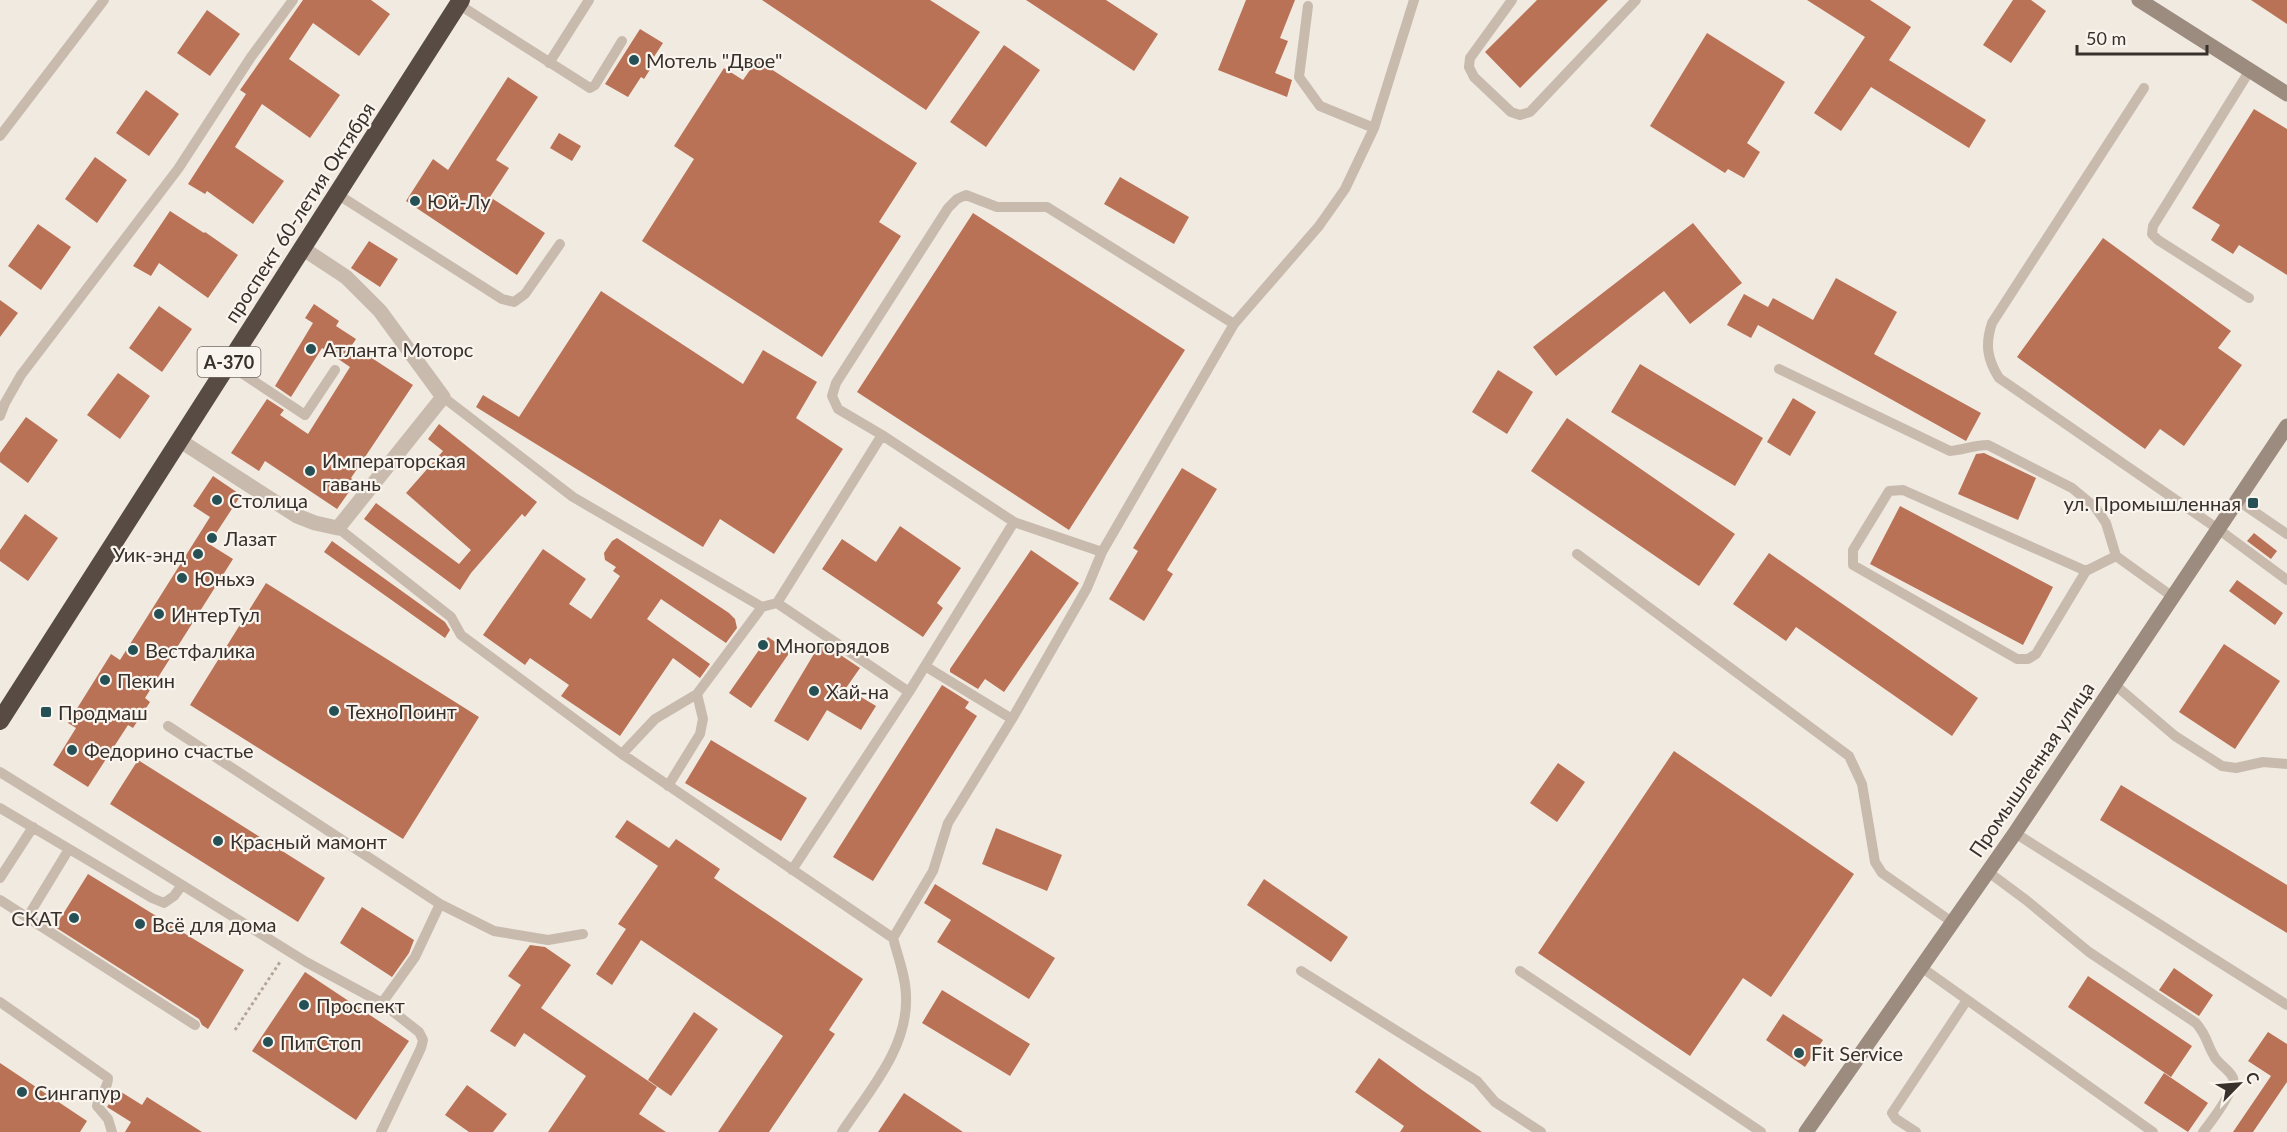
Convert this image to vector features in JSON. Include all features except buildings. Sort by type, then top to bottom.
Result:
[{"type":"highway","name":"проспект 60-летия Октября","points":[[0,721],[460,2]]},
{"type":"street","points":[[2139,0],[2287,94]]},
{"type":"street","points":[[179,440],[297,516],[338,528],[443,397],[380,311],[346,277],[303,248]]},
{"type":"street","name":"Промышленная улица","points":[[1806,1132],[2015,833],[2287,426]]},
{"type":"lane","points":[[0,136],[104,0]]},
{"type":"lane","points":[[0,416],[21,375],[178,169],[250,57],[293,0]]},
{"type":"lane","points":[[549,63],[589,0]]},
{"type":"lane","points":[[892,938],[933,871],[948,823],[1087,588],[1102,552],[1234,324],[1319,226],[1345,189],[1374,128],[1414,0]]},
{"type":"lane","points":[[1512,0],[1470,58],[1469,67],[1474,77],[1511,112],[1520,115],[1530,112],[1636,0]]},
{"type":"lane","points":[[460,2],[590,88],[595,85],[622,41]]},
{"type":"lane","points":[[1308,6],[1299,76],[1320,106],[1374,128]]},
{"type":"lane","points":[[2249,298],[2152,234],[2153,226],[2250,70]]},
{"type":"lane","points":[[2144,88],[1992,323],[1987,350],[1991,364],[1999,378],[2218,529],[2287,580]]},
{"type":"lane","points":[[337,194],[502,299],[514,302],[525,294],[560,244]]},
{"type":"lane","points":[[1102,552],[1014,522],[882,435],[838,409],[832,396],[836,382],[948,208],[957,199],[966,195],[997,207],[1047,207],[1234,324]]},
{"type":"lane","points":[[228,364],[304,415],[335,370]]},
{"type":"lane","points":[[1779,369],[1950,452],[1965,450],[1975,445],[1988,445],[2072,488],[2095,507],[2106,523],[2116,556],[2173,597]]},
{"type":"lane","points":[[443,397],[573,497],[762,607]]},
{"type":"lane","points":[[622,754],[655,719],[697,694],[762,607],[777,603],[882,435]]},
{"type":"lane","points":[[2086,571],[1903,490],[1889,491],[1853,550],[1852,557],[1853,565],[2017,659],[2028,659],[2036,654],[2086,571],[2116,556]]},
{"type":"lane","points":[[2237,500],[2287,534]]},
{"type":"lane","points":[[792,870],[909,692],[1014,522]]},
{"type":"lane","points":[[338,528],[451,617],[461,635],[622,754],[892,938],[903,975],[906,1014],[897,1047],[843,1132]]},
{"type":"lane","points":[[1577,554],[1849,756],[1862,784],[1875,862],[1882,873],[1952,922]]},
{"type":"lane","points":[[777,603],[909,692]]},
{"type":"lane","points":[[925,666],[1011,719]]},
{"type":"lane","points":[[2115,684],[2175,736],[2222,766],[2236,768],[2263,762],[2287,764]]},
{"type":"lane","points":[[668,786],[700,734],[703,719],[697,694]]},
{"type":"lane","points":[[168,726],[440,904],[494,931],[548,940],[583,934]]},
{"type":"lane","points":[[0,772],[287,950],[382,1003],[419,1032],[423,1040],[422,1048],[381,1132]]},
{"type":"lane","points":[[0,808],[152,898],[165,903],[182,885]]},
{"type":"lane","points":[[0,878],[33,827]]},
{"type":"lane","points":[[2015,833],[2287,1005]]},
{"type":"lane","points":[[27,918],[69,849]]},
{"type":"lane","points":[[1988,871],[2089,952],[2196,1023],[2205,1033],[2213,1055],[2233,1078],[2234,1083],[2204,1132]]},
{"type":"lane","points":[[0,900],[195,1025]]},
{"type":"lane","points":[[382,1003],[415,957],[440,904]]},
{"type":"lane","points":[[1921,967],[2153,1132]]},
{"type":"lane","points":[[1301,971],[1477,1081],[1495,1102],[1541,1132]]},
{"type":"lane","points":[[1520,971],[1761,1132]]},
{"type":"lane","points":[[1916,1132],[1896,1119],[1892,1113],[1967,1000]]},
{"type":"lane","points":[[0,1002],[108,1078],[108,1087],[98,1099],[98,1106],[108,1119],[112,1132]]},
{"type":"path","points":[[235,1030],[287,950]]},
{"type":"place","name":"Мотель \"Двое\"","points":[[634,60]]},
{"type":"place","name":"Юй-Лу","points":[[415,201]]},
{"type":"place","name":"Атланта Моторс","points":[[311,349]]},
{"type":"place","name":"Императорская гавань","points":[[310,471]]},
{"type":"place","name":"Столица","points":[[217,500]]},
{"type":"place","name":"ул. Промышленная","points":[[2253,503]]},
{"type":"place","name":"Лазат","points":[[212,538]]},
{"type":"place","name":"Уик-энд","points":[[198,554]]},
{"type":"place","name":"Юньхэ","points":[[182,578]]},
{"type":"place","name":"ИнтерТул","points":[[159,614]]},
{"type":"place","name":"Многорядов","points":[[763,645]]},
{"type":"place","name":"Вестфалика","points":[[133,650]]},
{"type":"place","name":"Пекин","points":[[105,680]]},
{"type":"place","name":"Хай-на","points":[[814,691]]},
{"type":"place","name":"ТехноПоинт","points":[[334,711]]},
{"type":"place","name":"Продмаш","points":[[46,712]]},
{"type":"place","name":"Федорино счастье","points":[[72,750]]},
{"type":"place","name":"Красный мамонт","points":[[218,841]]},
{"type":"place","name":"СКАТ","points":[[74,918]]},
{"type":"place","name":"Всё для дома","points":[[140,924]]},
{"type":"place","name":"Проспект","points":[[304,1005]]},
{"type":"place","name":"ПитСтоп","points":[[268,1042]]},
{"type":"place","name":"Fit Service","points":[[1799,1053]]},
{"type":"place","name":"Сингапур","points":[[22,1092]]}]
